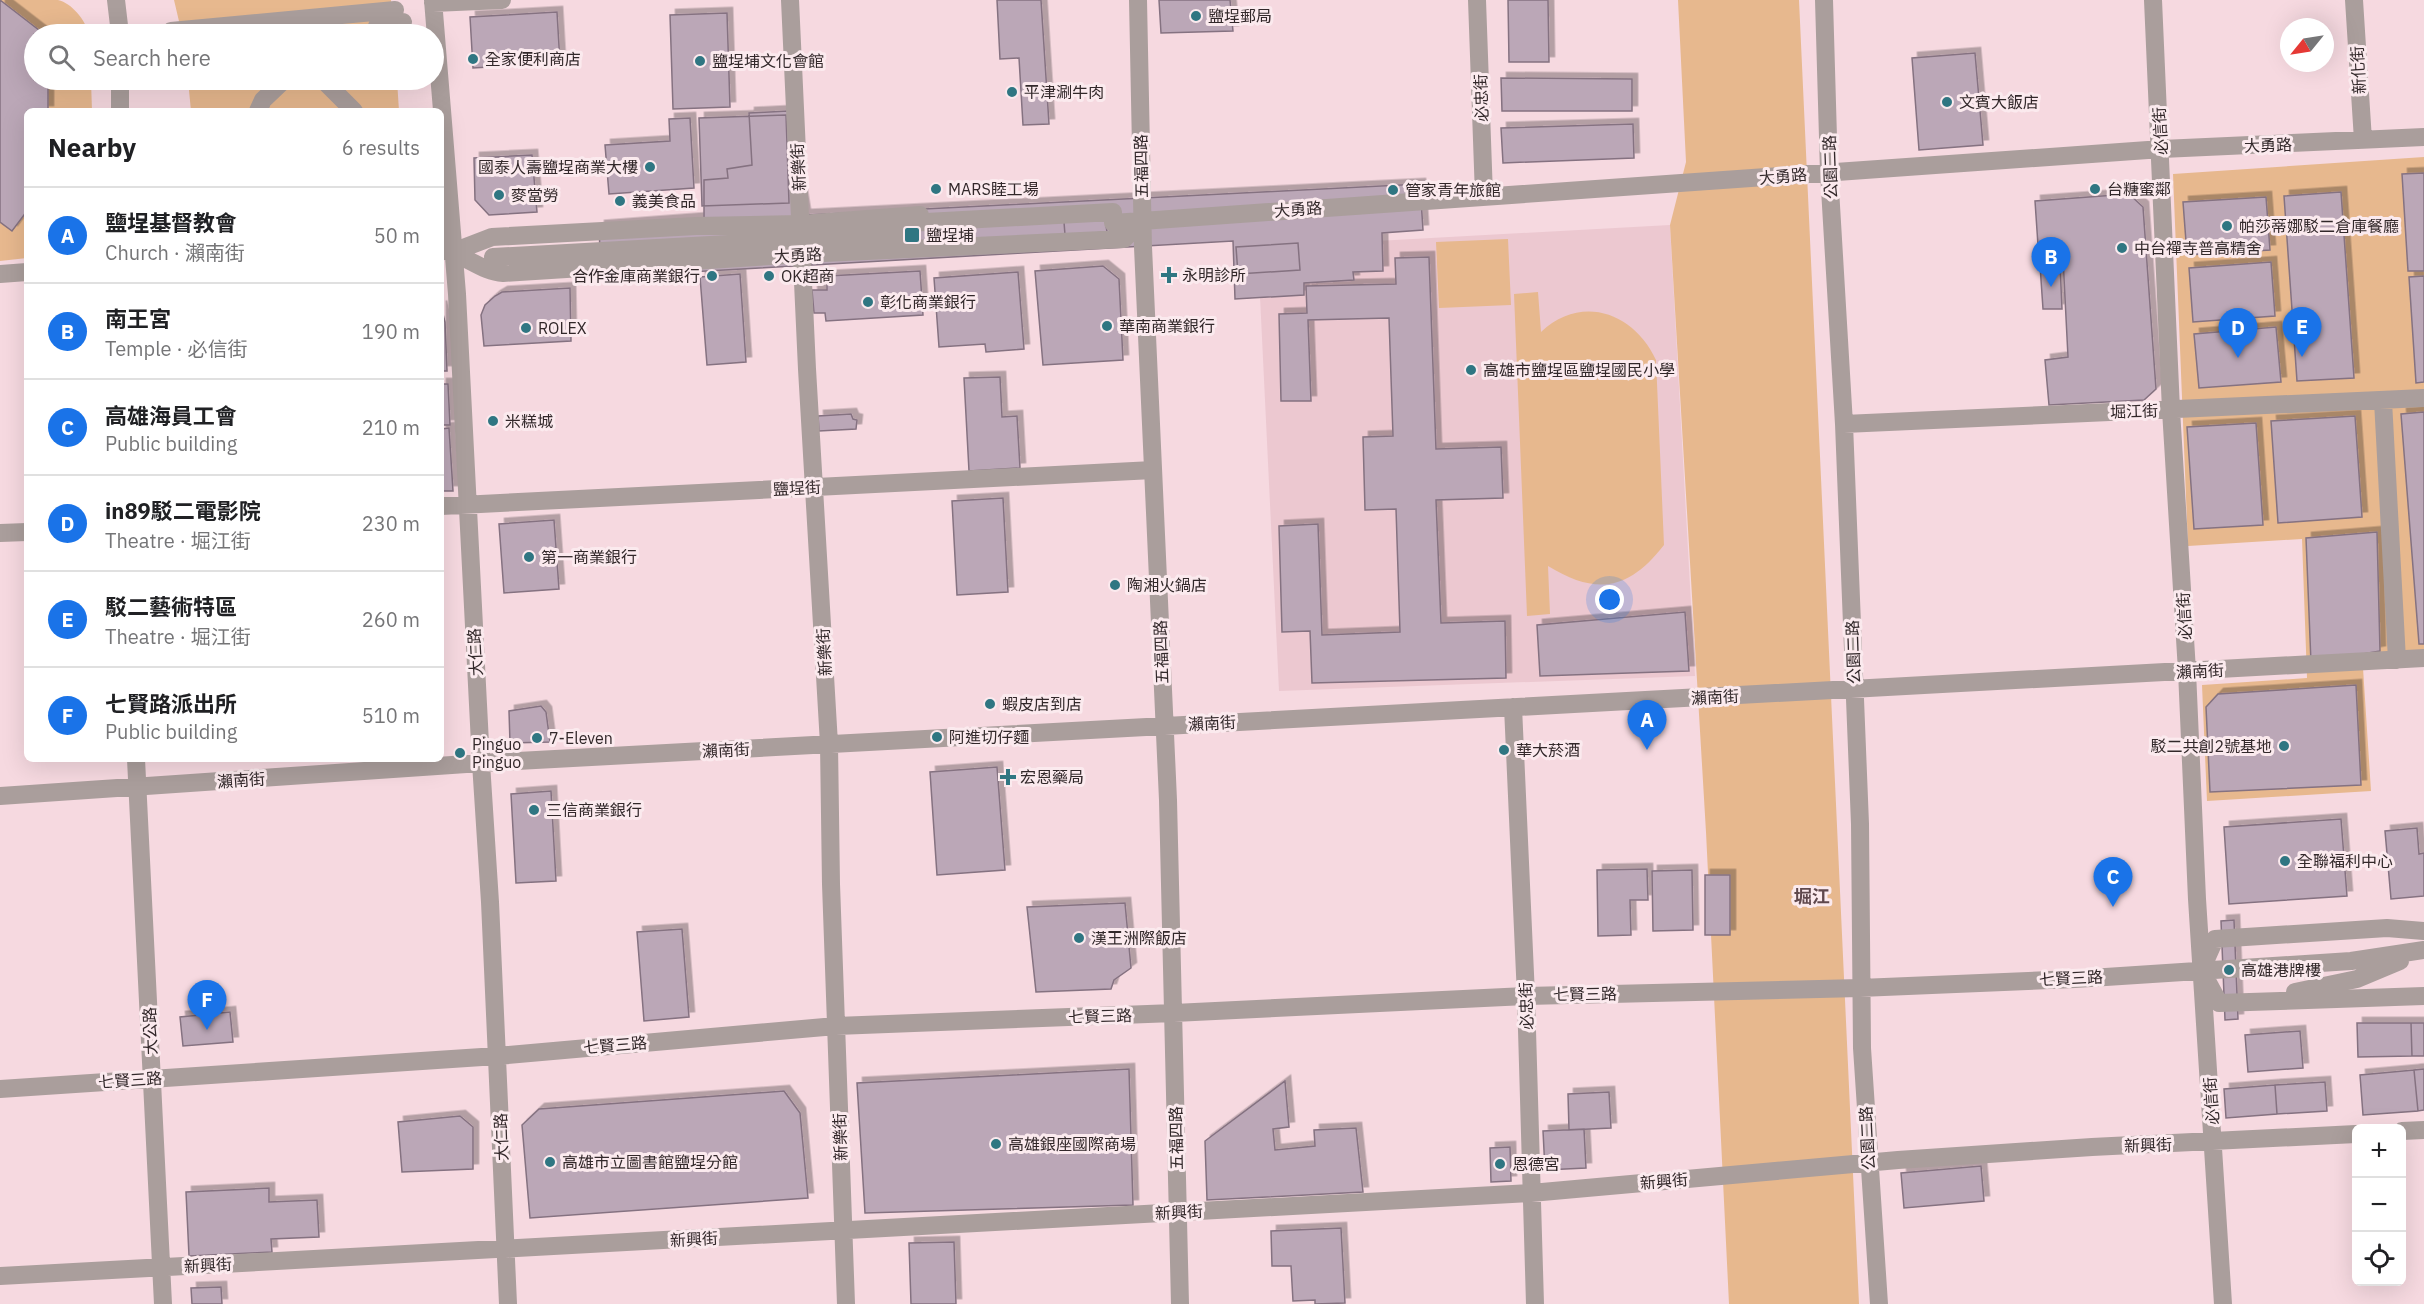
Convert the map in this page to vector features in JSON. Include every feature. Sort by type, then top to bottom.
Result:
[{"type":"street","points":[[116,0],[119,24]]},
{"type":"street","points":[[433,2],[502,0]]},
{"type":"street","name":"新樂街","points":[[790,0],[807,369],[829,744],[831,884],[846,1304]]},
{"type":"street","name":"五福四路","points":[[1138,0],[1142,221],[1174,1013],[1180,1304]]},
{"type":"street","name":"必忠街","points":[[1478,0],[1484,196]]},
{"type":"street","name":"公園二路","points":[[1824,0],[1829,172],[1844,424],[1860,824],[1860,988],[1868,1162],[1879,1304]]},
{"type":"street","name":"必信街","points":[[2153,0],[2179,409],[2187,671],[2201,970],[2223,1304]]},
{"type":"street","name":"新化街","points":[[2354,0],[2363,140]]},
{"type":"street","name":"大仁路","points":[[433,2],[434,24]]},
{"type":"street","points":[[277,24],[399,16],[381,24]]},
{"type":"street","points":[[120,90],[120,108]]},
{"type":"street","points":[[259,108],[263,100],[274,90]]},
{"type":"street","points":[[338,90],[352,108]]},
{"type":"street","name":"大仁路","points":[[438,90],[439,108]]},
{"type":"street","name":"大勇路","points":[[447,251],[493,272],[503,273],[802,239],[995,210],[1117,205],[1142,221],[2162,149],[2424,136]]},
{"type":"street","name":"大仁路","points":[[444,198],[447,251],[457,294],[490,902],[508,1304]]},
{"type":"street","name":"大勇路","points":[[447,251],[492,237],[696,226],[802,239],[1124,238],[1142,221]]},
{"type":"street","points":[[493,257],[802,239]]},
{"type":"street","points":[[0,274],[24,272]]},
{"type":"street","name":"堀江街","points":[[1844,424],[2424,398]]},
{"type":"street","points":[[2384,400],[2397,660]]},
{"type":"street","name":"鹽埕街","points":[[444,506],[1153,470]]},
{"type":"street","points":[[0,533],[24,532]]},
{"type":"street","name":"瀨南街","points":[[0,796],[481,763],[2424,658]]},
{"type":"street","name":"必忠街","points":[[1513,707],[1526,996],[1535,1304]]},
{"type":"street","name":"大公路","points":[[136,762],[162,1304]]},
{"type":"street","points":[[2201,970],[2216,939],[2387,928],[2424,931]]},
{"type":"street","name":"七賢三路","points":[[0,1089],[497,1056],[836,1026],[1526,996],[1860,988],[2075,979],[2351,961],[2424,950]]},
{"type":"street","name":"七賢三路","points":[[2243,1002],[2357,979],[2424,950]]},
{"type":"street","name":"七賢三路","points":[[2201,970],[2219,1003],[2424,996]]},
{"type":"street","points":[[2406,1131],[2424,1130]]},
{"type":"street","name":"新興街","points":[[0,1276],[1531,1193],[1868,1162],[2092,1147],[2352,1134]]},
{"type":"shaded area","points":[[0,0],[58,0],[78,13],[85,24],[24,24],[24,90],[91,90],[92,108],[24,108],[24,258],[0,261]]},
{"type":"shaded area","points":[[174,0],[391,0],[392,24],[180,24]]},
{"type":"shaded area","points":[[1678,0],[1799,0],[1859,1304],[1729,1304],[1706,832],[1670,225],[1686,162]]},
{"type":"shaded area","points":[[189,90],[398,90],[399,108],[191,108]]},
{"type":"shaded area","points":[[2424,157],[2424,663],[2363,668],[2371,791],[2207,801],[2202,685],[2307,678],[2302,539],[2188,546],[2173,174]]},
{"type":"shaded area","name":"高雄市鹽埕區鹽埕國民小學","points":[[1670,225],[1695,676],[1279,691],[1259,276],[1304,245]]},
{"type":"shaded area","points":[[1508,239],[1511,305],[1439,308],[1436,242]]},
{"type":"shaded area","points":[[1538,292],[1541,332],[1557,320],[1573,314],[1589,312],[1605,314],[1620,320],[1634,330],[1646,343],[1656,360],[1664,545],[1638,571],[1611,584],[1582,582],[1548,566],[1550,614],[1527,616],[1514,294]]},
{"type":"building","points":[[0,0],[31,24],[24,24],[24,90],[48,90],[48,108],[24,108],[24,215],[12,231],[0,222]]},
{"type":"building","points":[[997,0],[1041,0],[1049,124],[1023,125],[1019,58],[1000,59]]},
{"type":"building","name":"鹽埕郵局","points":[[1159,0],[1230,0],[1233,31],[1161,33]]},
{"type":"building","points":[[1508,0],[1548,0],[1549,62],[1509,62]]},
{"type":"building","points":[[557,12],[560,63],[473,68],[470,17]]},
{"type":"building","name":"鹽埕埔文化會館","points":[[727,13],[730,107],[673,109],[670,15]]},
{"type":"building","name":"文賓大飯店","points":[[1975,53],[1983,145],[1919,150],[1912,58]]},
{"type":"building","points":[[1501,78],[1632,79],[1632,111],[1502,111]]},
{"type":"building","points":[[788,111],[805,215],[1420,184],[1423,230],[1382,233],[1383,271],[1353,272],[1354,280],[1304,283],[1304,295],[1235,299],[1233,241],[601,277],[599,226],[704,218],[704,180],[728,178],[727,169],[752,165],[749,113]]},
{"type":"building","points":[[786,115],[789,203],[702,206],[699,118]]},
{"type":"building","name":"國泰人壽鹽埕商業大樓","points":[[690,118],[694,188],[609,194],[605,145],[670,141],[669,119]]},
{"type":"building","points":[[1633,124],[1634,158],[1503,163],[1501,128]]},
{"type":"building","points":[[532,155],[537,212],[489,215],[475,200],[474,158]]},
{"type":"building","points":[[2424,173],[2424,271],[2408,271],[2402,174]]},
{"type":"building","points":[[2341,192],[2354,378],[2297,381],[2284,196]]},
{"type":"building","points":[[2129,194],[2143,207],[2156,389],[2144,400],[2049,405],[2045,360],[2068,357],[2063,258],[2039,260],[2035,201]]},
{"type":"building","name":"帕莎蒂娜駁二倉庫餐廳","points":[[2266,197],[2270,250],[2187,255],[2183,202]]},
{"type":"building","points":[[1105,219],[1107,232],[1065,235],[1064,222]]},
{"type":"building","points":[[959,224],[959,240],[916,243],[915,226]]},
{"type":"building","points":[[1298,243],[1300,270],[1238,274],[1236,247]]},
{"type":"building","points":[[1429,257],[1436,449],[1501,447],[1503,498],[1436,500],[1441,623],[1505,621],[1506,678],[1312,683],[1310,631],[1282,632],[1279,526],[1318,524],[1322,635],[1400,632],[1396,509],[1365,510],[1363,437],[1393,436],[1389,318],[1308,320],[1311,401],[1281,401],[1279,314],[1307,313],[1306,286],[1396,284],[1395,258]]},
{"type":"building","points":[[2271,262],[2275,316],[2193,322],[2189,268]]},
{"type":"building","points":[[2060,264],[2062,309],[2043,309],[2040,265]]},
{"type":"building","points":[[1103,266],[1119,279],[1123,360],[1043,365],[1035,271]]},
{"type":"building","name":"彰化商業銀行","points":[[920,271],[923,315],[826,321],[825,313],[814,313],[812,290],[827,290],[827,276]]},
{"type":"building","points":[[1018,272],[1024,349],[986,352],[985,344],[939,347],[934,278]]},
{"type":"building","points":[[740,274],[746,362],[707,365],[700,277]]},
{"type":"building","points":[[2424,276],[2424,382],[2416,383],[2409,277]]},
{"type":"building","name":"ROLEX","points":[[570,288],[571,341],[484,346],[481,315],[485,305],[495,296],[502,292]]},
{"type":"building","points":[[444,318],[445,322],[447,371],[444,371]]},
{"type":"building","points":[[2276,327],[2281,382],[2199,388],[2194,334]]},
{"type":"building","points":[[1000,377],[1002,417],[1017,416],[1020,468],[969,471],[964,378]]},
{"type":"building","points":[[444,384],[448,384],[450,425],[444,425]]},
{"type":"building","points":[[2424,412],[2424,644],[2419,644],[2401,414]]},
{"type":"building","points":[[851,414],[853,419],[857,420],[856,429],[819,431],[818,416]]},
{"type":"building","points":[[2355,416],[2362,517],[2278,523],[2271,421]]},
{"type":"building","points":[[2256,423],[2263,525],[2194,529],[2187,427]]},
{"type":"building","points":[[449,428],[453,491],[444,491],[444,429]]},
{"type":"building","points":[[1003,498],[1008,592],[957,595],[952,501]]},
{"type":"building","name":"第一商業銀行","points":[[554,520],[559,589],[504,593],[499,524]]},
{"type":"building","points":[[2377,532],[2380,651],[2311,663],[2306,538]]},
{"type":"building","points":[[1685,612],[1689,671],[1540,676],[1537,625]]},
{"type":"building","name":"駁二共創2號基地","points":[[2356,685],[2361,785],[2210,792],[2206,707],[2218,694]]},
{"type":"building","points":[[541,706],[546,712],[550,742],[510,743],[509,711]]},
{"type":"building","points":[[997,767],[1005,870],[937,875],[930,772]]},
{"type":"building","points":[[551,791],[556,881],[516,883],[511,794]]},
{"type":"building","name":"全聯福利中心","points":[[2341,819],[2347,896],[2229,904],[2224,827]]},
{"type":"building","points":[[2417,828],[2419,854],[2424,853],[2424,896],[2391,899],[2385,831]]},
{"type":"building","points":[[1647,869],[1648,900],[1630,900],[1631,935],[1598,936],[1597,870]]},
{"type":"building","points":[[1692,870],[1693,930],[1653,931],[1652,871]]},
{"type":"building","points":[[1705,875],[1730,875],[1730,935],[1705,935]]},
{"type":"building","name":"漢王洲際飯店","points":[[1125,903],[1131,968],[1114,980],[1111,989],[1036,992],[1027,907]]},
{"type":"building","name":"高雄港牌樓","points":[[2234,920],[2238,1019],[2225,1020],[2221,921]]},
{"type":"building","points":[[682,929],[689,1017],[644,1021],[637,932]]},
{"type":"building","points":[[230,1012],[233,1042],[183,1046],[180,1017]]},
{"type":"building","points":[[2357,1023],[2411,1023],[2412,1056],[2358,1057]]},
{"type":"building","points":[[2411,1023],[2424,1023],[2424,1056],[2412,1056]]},
{"type":"building","points":[[2300,1031],[2303,1068],[2248,1072],[2245,1035]]},
{"type":"building","name":"高雄銀座國際商場","points":[[1129,1069],[1133,1205],[865,1213],[857,1083]]},
{"type":"building","points":[[2424,1069],[2424,1110],[2418,1111],[2414,1070]]},
{"type":"building","points":[[2414,1070],[2418,1111],[2363,1115],[2360,1075]]},
{"type":"building","points":[[1285,1081],[1289,1127],[1273,1129],[1275,1150],[1315,1146],[1314,1130],[1356,1128],[1363,1192],[1207,1200],[1205,1141]]},
{"type":"building","points":[[2325,1082],[2327,1111],[2277,1114],[2275,1085]]},
{"type":"building","points":[[2275,1085],[2277,1114],[2226,1118],[2224,1089]]},
{"type":"building","points":[[784,1091],[800,1113],[808,1198],[530,1218],[522,1125],[539,1109]]},
{"type":"building","points":[[1609,1092],[1611,1128],[1569,1130],[1568,1094]]},
{"type":"building","points":[[460,1116],[473,1127],[473,1169],[402,1172],[398,1122]]},
{"type":"building","points":[[1584,1129],[1586,1168],[1545,1170],[1543,1131]]},
{"type":"building","name":"恩德宮","points":[[1510,1147],[1511,1181],[1491,1182],[1490,1148]]},
{"type":"building","points":[[1981,1166],[1984,1201],[1904,1208],[1901,1173]]},
{"type":"building","points":[[269,1188],[269,1202],[317,1200],[319,1237],[271,1239],[272,1252],[189,1256],[186,1192]]},
{"type":"building","points":[[1341,1228],[1345,1303],[1315,1304],[1315,1300],[1293,1301],[1291,1266],[1272,1266],[1271,1231]]},
{"type":"building","points":[[954,1242],[956,1304],[911,1304],[909,1243]]},
{"type":"building","points":[[221,1287],[222,1304],[192,1304],[191,1288]]},
{"type":"place","name":"鹽埕郵局","points":[[1196,16]]},
{"type":"place","name":"全家便利商店","points":[[473,59]]},
{"type":"place","name":"鹽埕埔文化會館","points":[[700,61]]},
{"type":"place","name":"平津涮牛肉","points":[[1012,92]]},
{"type":"place","name":"文賓大飯店","points":[[1947,102]]},
{"type":"place","name":"國泰人壽鹽埕商業大樓","points":[[650,167]]},
{"type":"place","name":"MARS睦工場","points":[[936,189]]},
{"type":"place","name":"台糖蜜鄰","points":[[2095,189]]},
{"type":"place","name":"管家青年旅館","points":[[1393,190]]},
{"type":"place","name":"麥當勞","points":[[499,195]]},
{"type":"place","name":"義美食品","points":[[620,201]]},
{"type":"place","name":"帕莎蒂娜駁二倉庫餐廳","points":[[2227,226]]},
{"type":"place","name":"鹽埕埔","points":[[912,235]]},
{"type":"place","name":"中台禪寺普高精舍","points":[[2122,248]]},
{"type":"place","name":"永明診所","points":[[1169,275]]},
{"type":"place","name":"合作金庫商業銀行","points":[[712,276]]},
{"type":"place","name":"OK超商","points":[[769,276]]},
{"type":"place","name":"南王宮","points":[[2051,287]]},
{"type":"place","name":"彰化商業銀行","points":[[868,302]]},
{"type":"place","name":"華南商業銀行","points":[[1107,326]]},
{"type":"place","name":"ROLEX","points":[[526,328]]},
{"type":"place","name":"駁二藝術特區","points":[[2302,357]]},
{"type":"place","name":"in89駁二電影院","points":[[2238,358]]},
{"type":"place","name":"高雄市鹽埕區鹽埕國民小學","points":[[1471,370]]},
{"type":"place","name":"米糕城","points":[[493,421]]},
{"type":"place","name":"第一商業銀行","points":[[529,557]]},
{"type":"place","name":"陶湘火鍋店","points":[[1115,585]]},
{"type":"place","name":"蝦皮店到店","points":[[990,704]]},
{"type":"place","name":"阿進切仔麵","points":[[937,737]]},
{"type":"place","name":"7-Eleven","points":[[537,738]]},
{"type":"place","name":"駁二共創2號基地","points":[[2284,746]]},
{"type":"place","name":"華大菸酒","points":[[1504,750]]},
{"type":"place","name":"鹽埕基督教會","points":[[1647,750]]},
{"type":"place","name":"Pinguo Pinguo","points":[[460,753]]},
{"type":"place","name":"宏恩藥局","points":[[1008,777]]},
{"type":"place","name":"三信商業銀行","points":[[534,810]]},
{"type":"place","name":"全聯福利中心","points":[[2285,861]]},
{"type":"place","name":"高雄海員工會","points":[[2113,907]]},
{"type":"place","name":"漢王洲際飯店","points":[[1079,938]]},
{"type":"place","name":"高雄港牌樓","points":[[2229,970]]},
{"type":"place","name":"七賢路派出所","points":[[207,1030]]},
{"type":"place","name":"高雄銀座國際商場","points":[[996,1144]]},
{"type":"place","name":"高雄市立圖書館鹽埕分館","points":[[550,1162]]},
{"type":"place","name":"恩德宮","points":[[1500,1164]]},
{"type":"district","name":"堀江","points":[[1812,897]]}]
